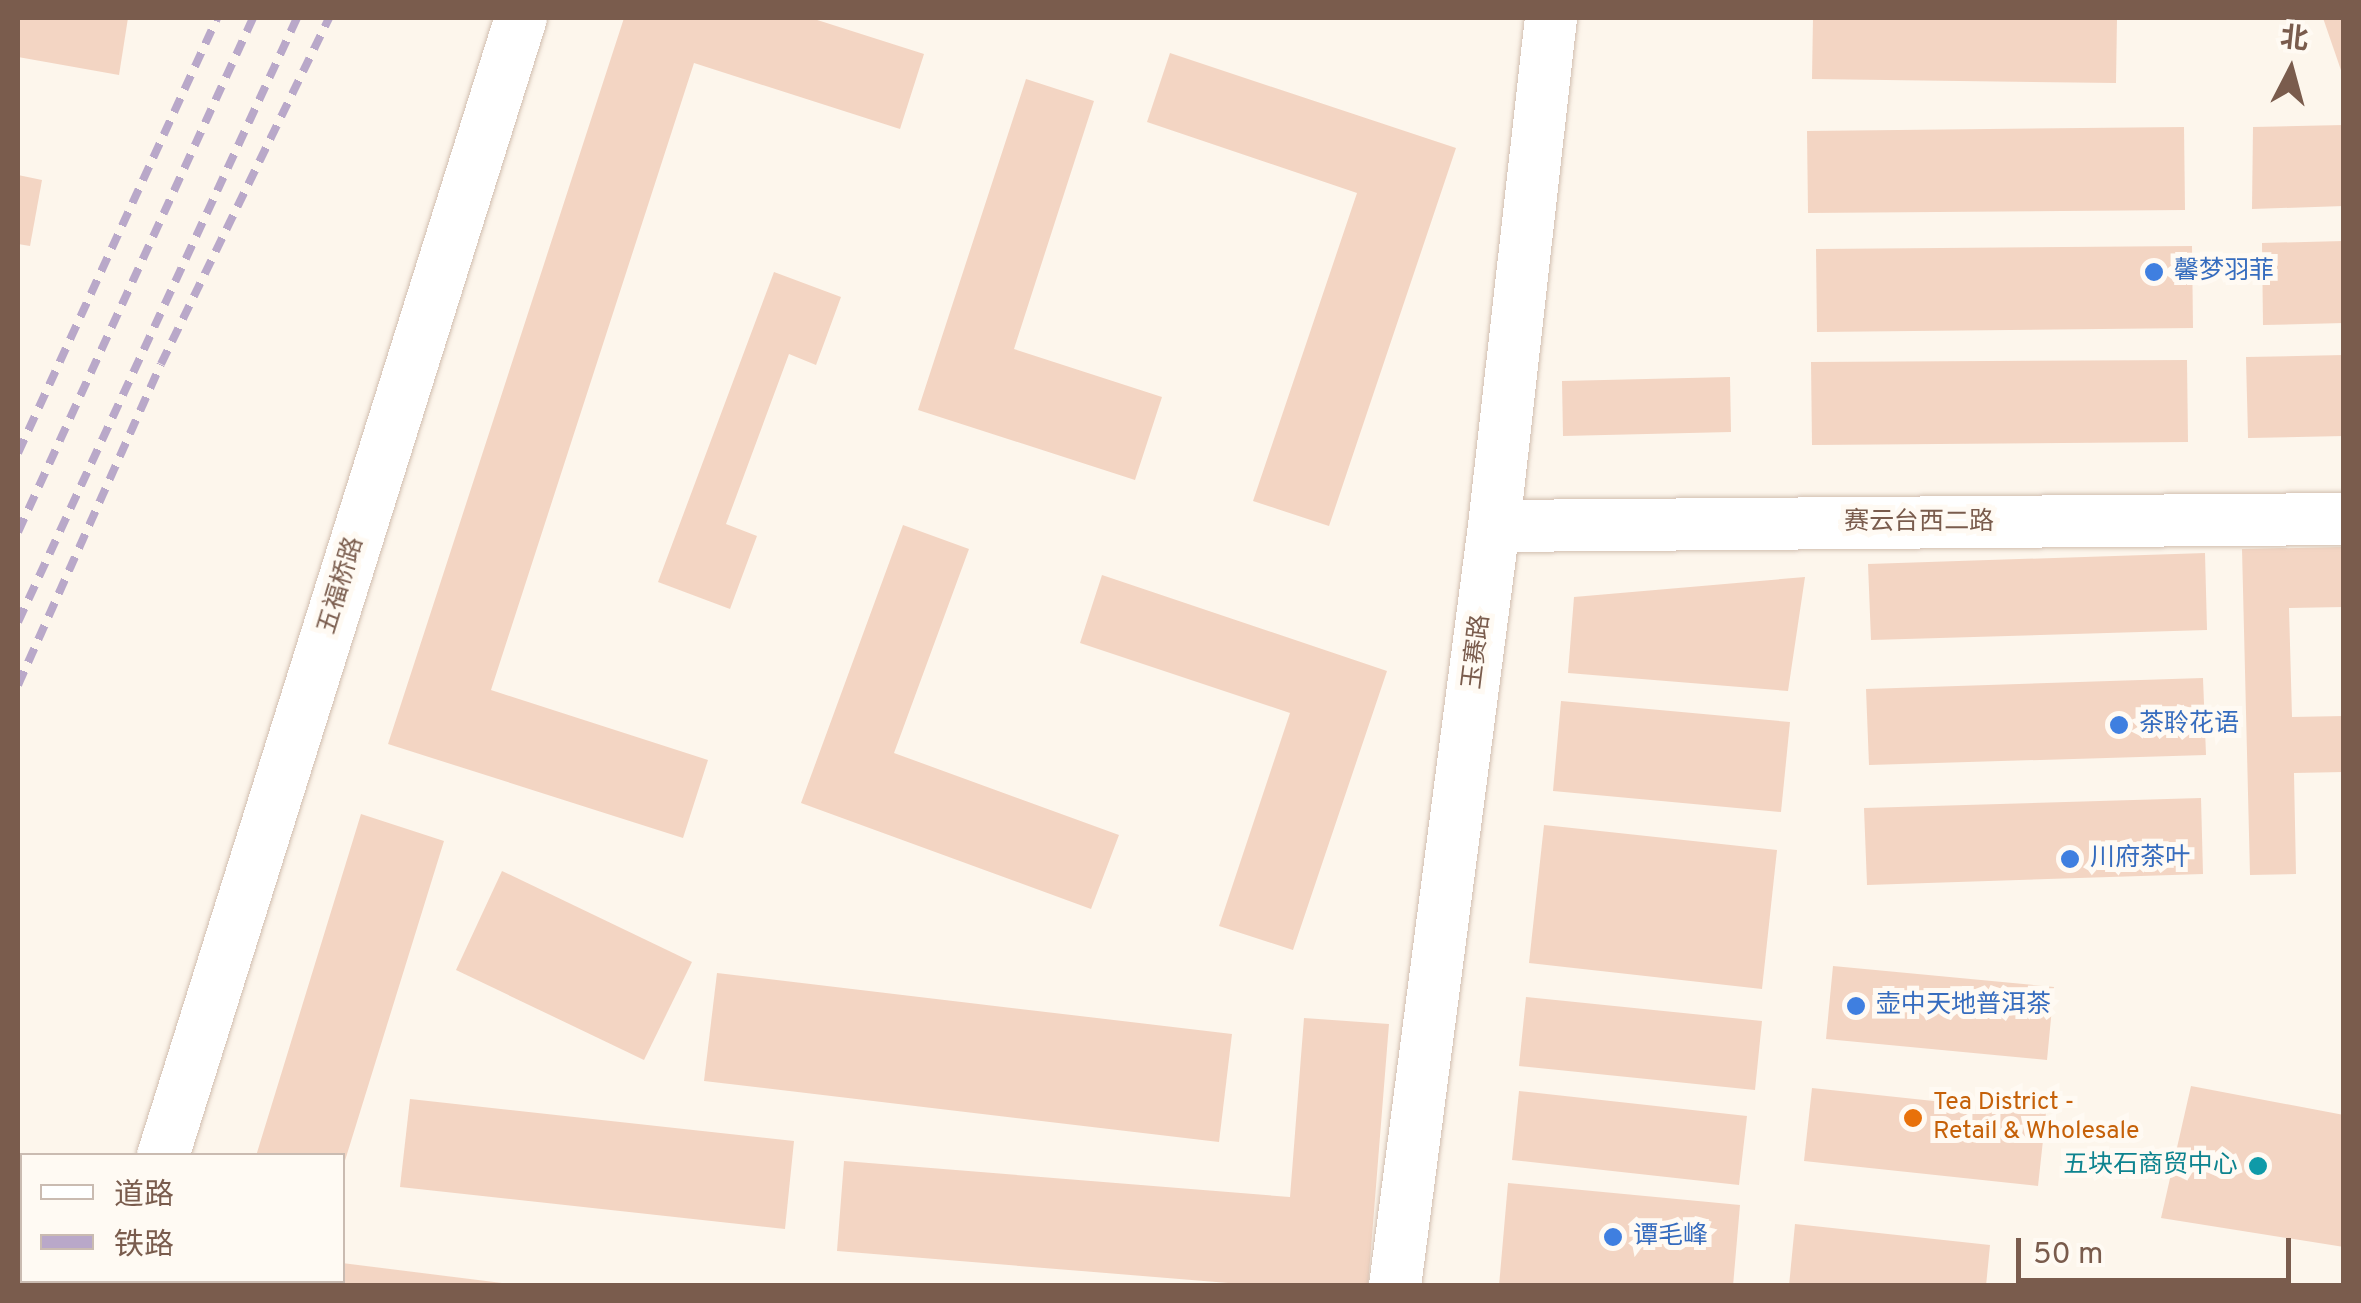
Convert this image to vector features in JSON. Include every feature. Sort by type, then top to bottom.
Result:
[{"type":"street","name":"五福桥路","points":[[164,1153],[521,18]]},
{"type":"street","name":"玉赛路","points":[[1395,1286],[1494,526],[1551,18]]},
{"type":"street","name":"赛云台西二路","points":[[1494,526],[2344,519]]},
{"type":"building","points":[[18,18],[128,18],[119,75],[18,57]]},
{"type":"building","points":[[624,18],[811,18],[924,54],[900,129],[694,63],[491,690],[708,760],[683,838],[388,744]]},
{"type":"building","points":[[1813,18],[2117,18],[2116,83],[1812,79]]},
{"type":"building","points":[[2323,18],[2344,18],[2344,76],[2343,76]]},
{"type":"building","points":[[1170,53],[1456,148],[1329,526],[1253,501],[1357,193],[1147,122]]},
{"type":"building","points":[[1026,79],[1094,101],[1014,349],[1162,397],[1135,480],[918,410]]},
{"type":"building","points":[[2344,125],[2344,206],[2252,209],[2253,127]]},
{"type":"building","points":[[2184,127],[2185,210],[1808,213],[1807,131]]},
{"type":"building","points":[[18,175],[42,180],[30,246],[18,244]]},
{"type":"building","points":[[2344,241],[2344,323],[2263,325],[2262,243]]},
{"type":"building","points":[[2192,246],[2193,328],[1817,332],[1816,249]]},
{"type":"building","points":[[774,272],[841,297],[816,365],[789,354],[726,524],[757,536],[730,609],[658,582]]},
{"type":"building","points":[[2344,355],[2344,436],[2248,438],[2246,357]]},
{"type":"building","points":[[2187,360],[2188,442],[1812,445],[1811,362]]},
{"type":"building","points":[[1730,377],[1731,432],[1563,436],[1562,381]]},
{"type":"building","points":[[903,525],[969,549],[894,753],[1119,835],[1091,909],[801,803]]},
{"type":"building","points":[[2344,547],[2344,607],[2289,608],[2292,717],[2344,716],[2344,772],[2294,773],[2296,874],[2250,875],[2242,549]]},
{"type":"building","points":[[2205,553],[2207,630],[1871,640],[1868,564]]},
{"type":"building","points":[[1102,575],[1387,671],[1293,950],[1219,926],[1290,713],[1080,643]]},
{"type":"building","points":[[1805,577],[1788,691],[1568,673],[1574,597]]},
{"type":"building","points":[[2203,678],[2206,755],[1869,765],[1866,689]]},
{"type":"building","points":[[1561,701],[1790,722],[1781,812],[1553,791]]},
{"type":"building","points":[[2201,798],[2203,874],[1867,885],[1864,808]]},
{"type":"building","points":[[361,814],[444,841],[345,1161],[345,1153],[257,1153]]},
{"type":"building","points":[[1544,825],[1777,850],[1762,989],[1529,963]]},
{"type":"building","points":[[502,871],[692,962],[644,1060],[456,970]]},
{"type":"building","points":[[1833,966],[2054,987],[2047,1060],[1826,1039]]},
{"type":"building","points":[[717,973],[1232,1034],[1219,1142],[704,1081]]},
{"type":"building","points":[[1526,997],[1762,1021],[1755,1090],[1519,1066]]},
{"type":"building","points":[[1304,1018],[1389,1024],[1368,1286],[1265,1286],[837,1251],[844,1161],[1290,1197]]},
{"type":"building","name":"五块石商贸中心","points":[[2191,1086],[2344,1115],[2344,1247],[2161,1218]]},
{"type":"building","points":[[1812,1088],[2046,1113],[2038,1186],[1804,1161]]},
{"type":"building","points":[[1519,1091],[1747,1116],[1739,1185],[1512,1160]]},
{"type":"building","points":[[410,1099],[794,1141],[785,1229],[400,1187]]},
{"type":"building","points":[[1508,1183],[1740,1205],[1733,1286],[1499,1286]]},
{"type":"building","points":[[1795,1224],[1990,1245],[1986,1286],[1789,1286]]},
{"type":"building","points":[[345,1263],[502,1283],[502,1286],[216,1286],[345,1283]]},
{"type":"railway","points":[[18,453],[217,18]]},
{"type":"railway","points":[[18,532],[253,18]]},
{"type":"railway","points":[[18,622],[297,18]]},
{"type":"railway","points":[[18,685],[161,364],[329,18]]},
{"type":"place","name":"馨梦羽菲","points":[[2154,272]]},
{"type":"place","name":"茶聆花语","points":[[2119,725]]},
{"type":"place","name":"川府茶叶","points":[[2070,859]]},
{"type":"place","name":"壶中天地普洱茶","points":[[1856,1006]]},
{"type":"place","name":"Tea District - Retail & Wholesale","points":[[1913,1118]]},
{"type":"place","name":"五块石商贸中心","points":[[2258,1166]]},
{"type":"place","name":"谭毛峰","points":[[1613,1237]]}]
